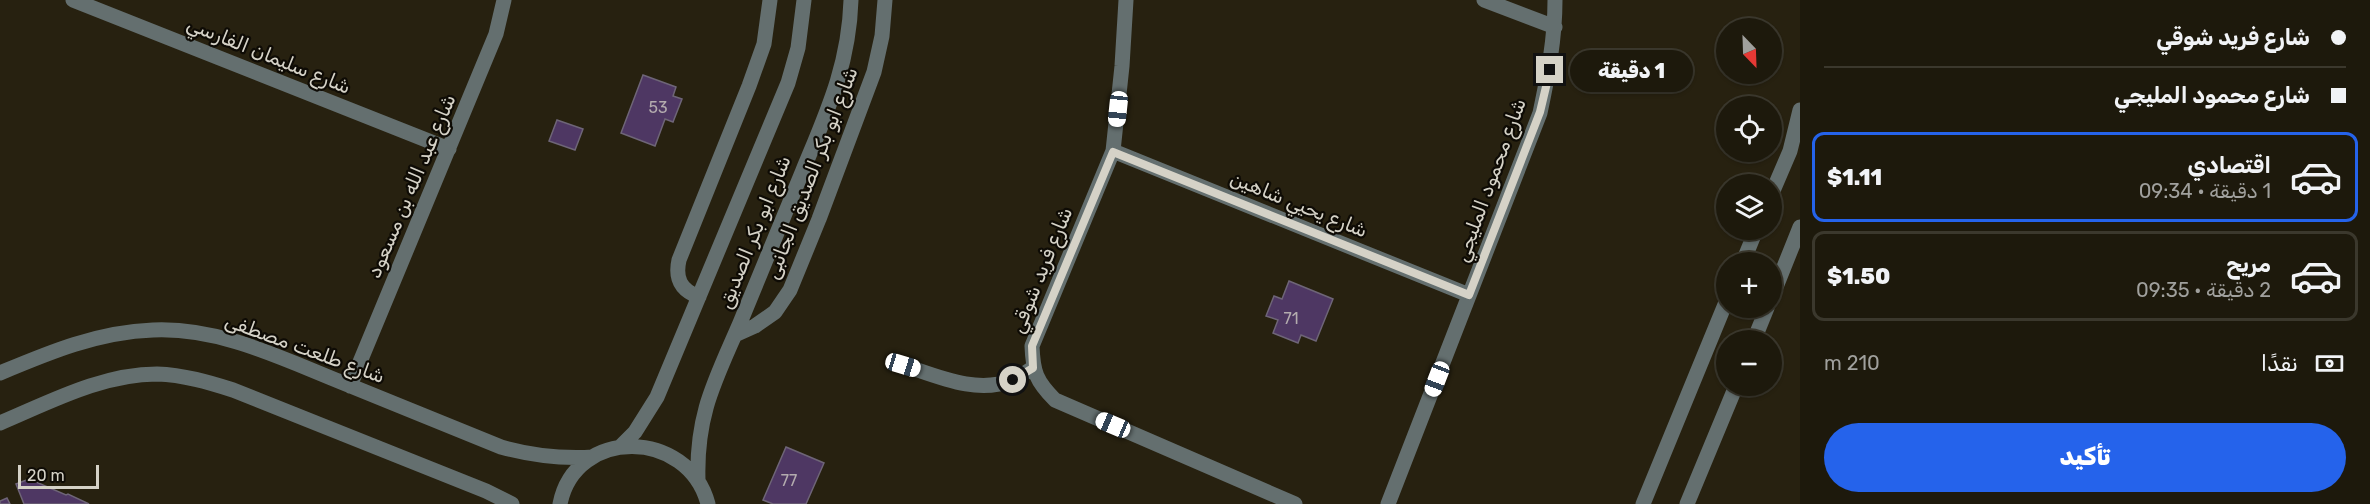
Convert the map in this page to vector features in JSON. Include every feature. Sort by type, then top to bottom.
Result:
[{"type":"street","name":"شارع سليمان الفارسي","points":[[73,0],[449,149]]},
{"type":"street","name":"شارع عبد الله بن مسعود","points":[[350,386],[496,34],[504,0]]},
{"type":"street","points":[[699,297],[689,293],[680,284],[676,272],[764,44],[770,0]]},
{"type":"street","name":"شارع ابو بكر الصديق","points":[[620,447],[635,432],[657,397],[788,83],[798,48],[804,0]]},
{"type":"street","name":"شارع ابو بكر الصديق","points":[[698,480],[698,447],[702,414],[839,81],[850,26],[851,0]]},
{"type":"street","name":"شارع ابو بكر الصديق الجانبى","points":[[735,335],[755,326],[776,312],[790,290],[874,72],[882,36],[885,0]]},
{"type":"street","name":"شارع فريد شوقي","points":[[1033,368],[1032,346],[1113,152],[1126,0]]},
{"type":"street","points":[[1484,0],[1555,27]]},
{"type":"street","name":"شارع محمود المليجي","points":[[1388,504],[1540,112],[1550,70],[1555,27],[1555,0]]},
{"type":"street","points":[[1780,174],[1790,151],[1800,110]]},
{"type":"street","name":"شارع يحيي شاهين","points":[[1113,152],[1469,295]]},
{"type":"street","points":[[1782,272],[1800,227]]},
{"type":"street","points":[[1643,504],[1719,318]]},
{"type":"street","name":"شارع طلعت مصطفى","points":[[0,373],[56,350],[104,335],[154,330],[204,333],[253,346],[501,447],[531,456],[562,459],[593,457]]},
{"type":"street","points":[[903,365],[970,386],[992,386],[1013,380],[1033,368],[1041,386],[1054,400],[1295,504]]},
{"type":"street","points":[[0,423],[80,389],[118,378],[157,374],[196,378],[233,390],[486,491],[512,504]]},
{"type":"street","points":[[1687,504],[1732,396]]},
{"type":"street","points":[[560,504],[568,483],[593,457],[620,447],[643,446],[664,452],[684,464],[698,480],[708,504]]},
{"type":"building","points":[[643,75],[676,87],[673,96],[682,99],[673,122],[665,119],[655,146],[621,133]]},
{"type":"building","points":[[557,120],[583,129],[575,150],[549,141]]},
{"type":"building","points":[[1289,281],[1333,299],[1316,341],[1301,335],[1298,343],[1273,333],[1278,320],[1266,316],[1274,296],[1282,299]]},
{"type":"building","points":[[786,447],[824,463],[806,504],[773,504],[763,500]]},
{"type":"building","points":[[29,479],[89,504],[24,504],[16,484]]},
{"type":"building","points":[[7,498],[10,504],[0,504],[0,501]]},
{"type":"route","points":[[1013,380],[1033,368],[1032,346],[1113,152],[1469,295],[1525,154],[1540,112],[1550,70]]}]
